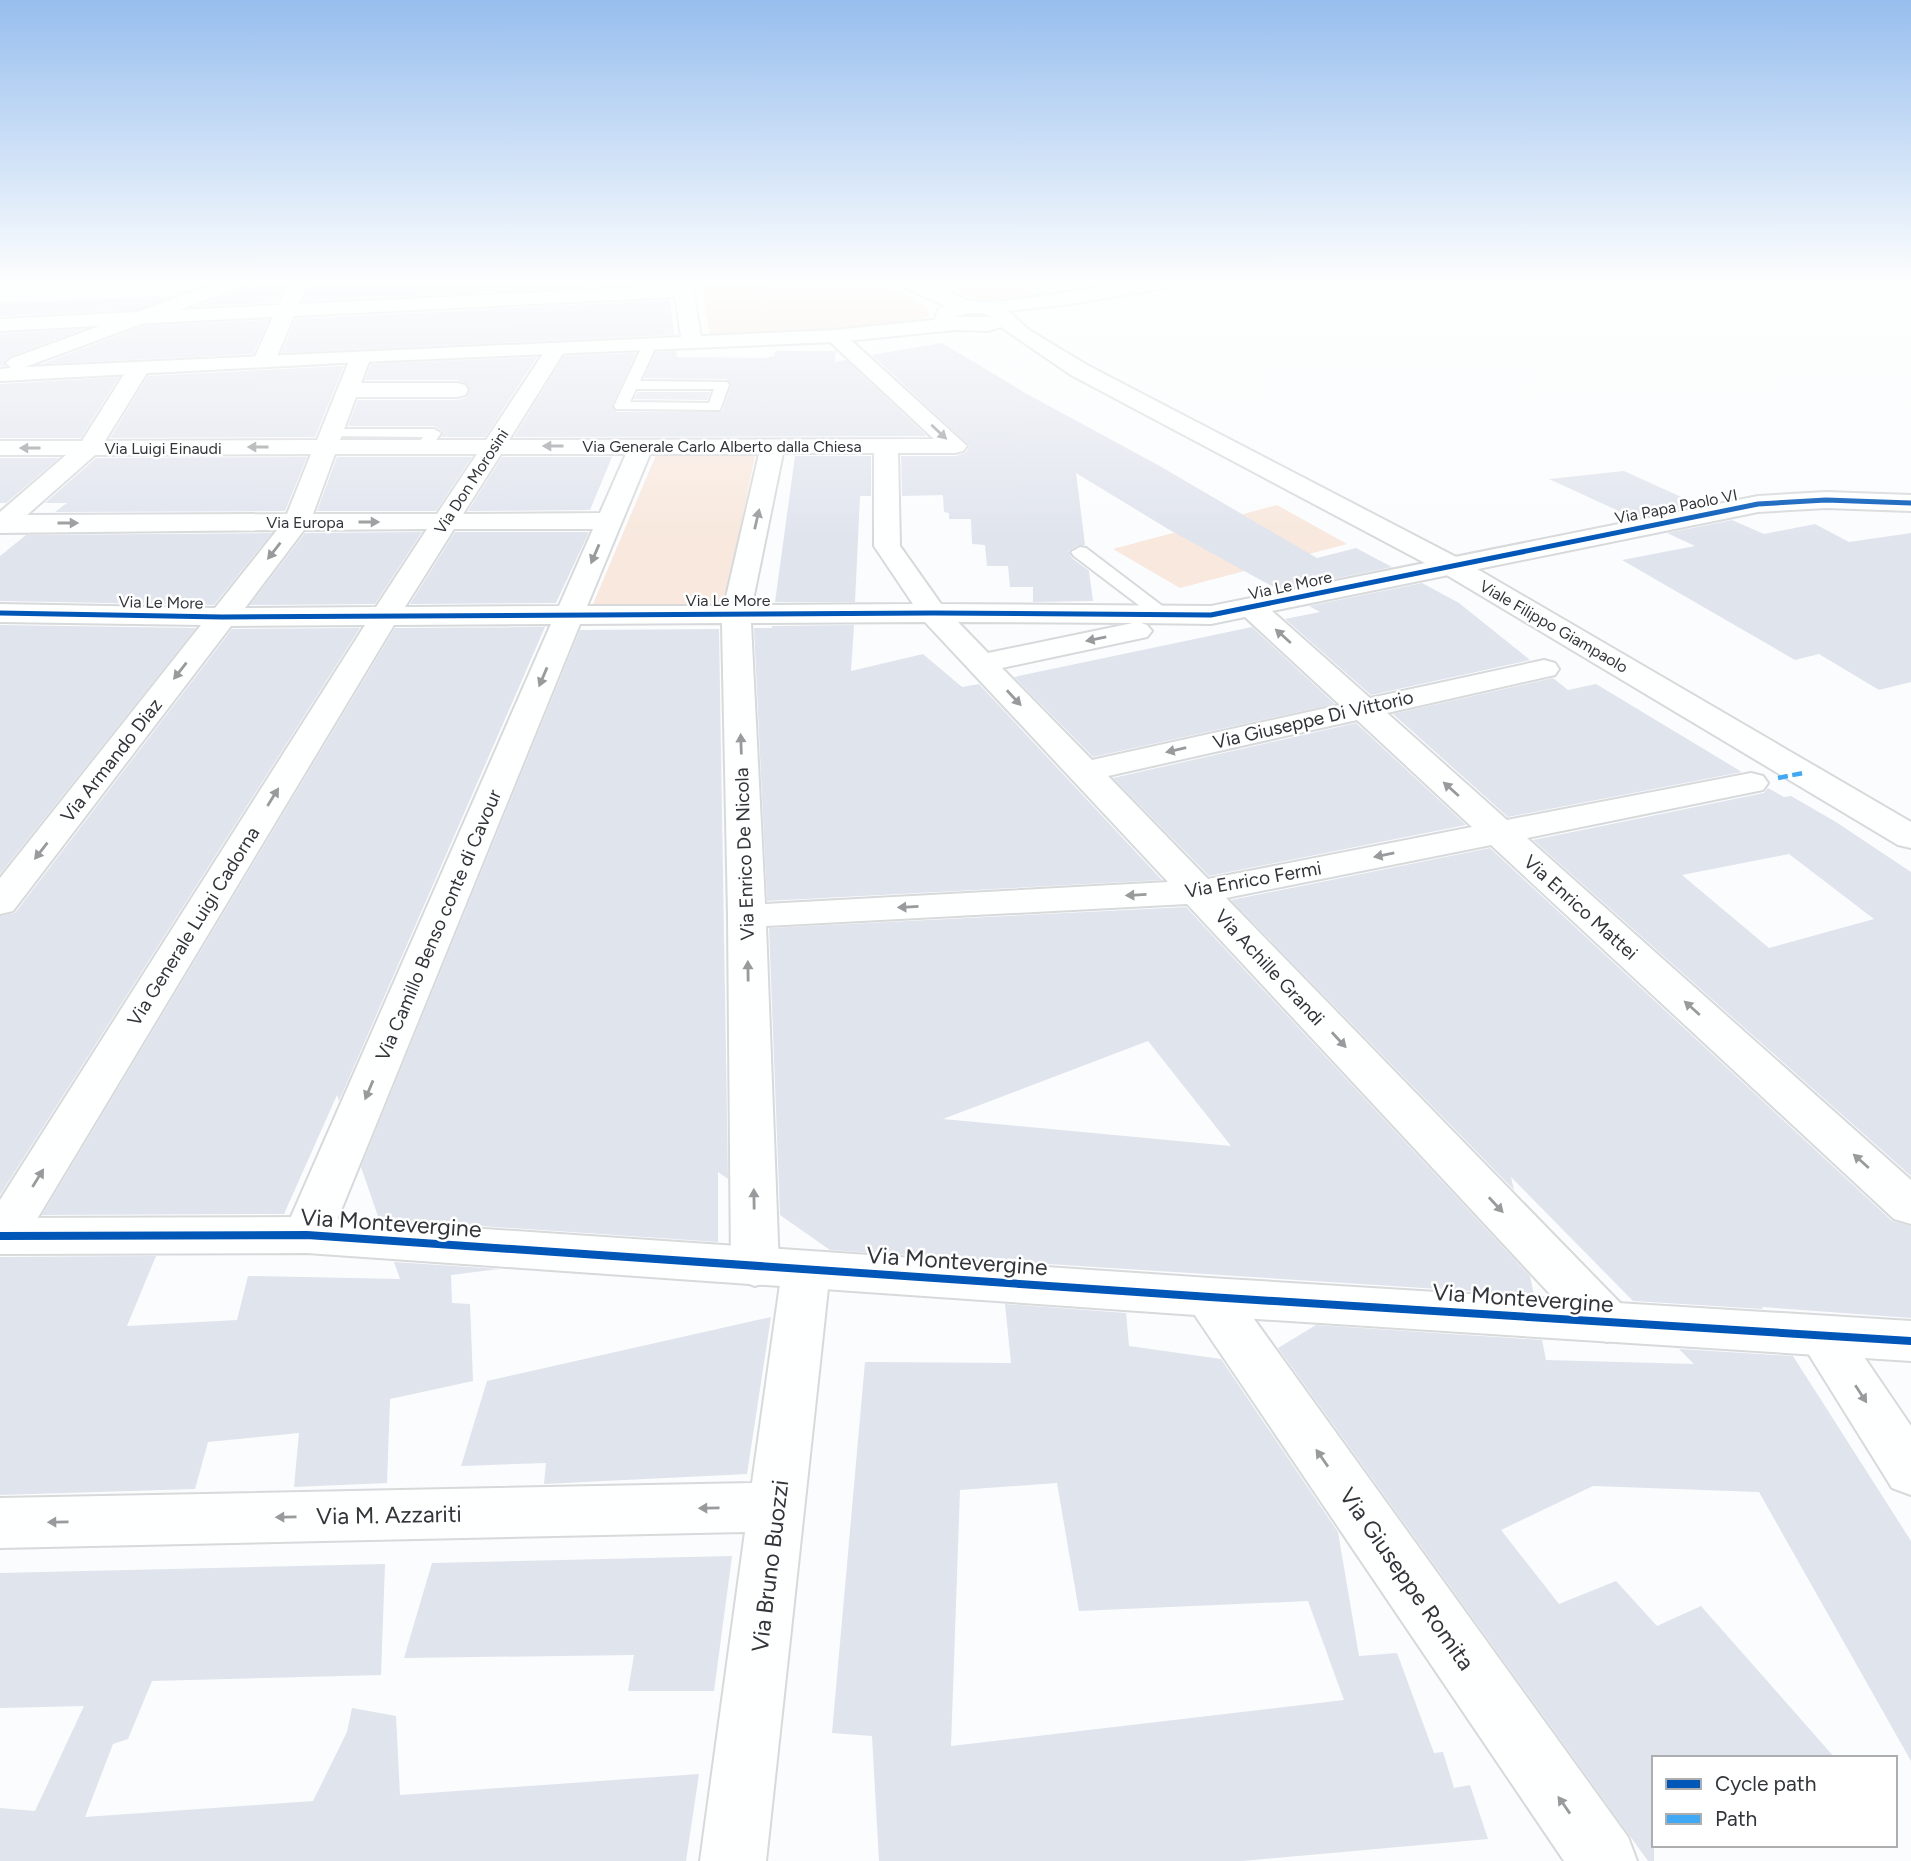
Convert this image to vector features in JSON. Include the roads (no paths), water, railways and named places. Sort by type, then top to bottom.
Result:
[{"type":"street","points":[[0,372],[177,366]]},
{"type":"street","name":"Via Armando Diaz","points":[[0,904],[297,522],[357,366]]},
{"type":"street","name":"Via Don Morosini","points":[[385,615],[545,366]]},
{"type":"street","name":"Via Generale Carlo Alberto dalla Chiesa","points":[[329,440],[424,447],[955,446],[868,366]]},
{"type":"street","name":"Viale Filippo Giampaolo","points":[[1070,366],[1450,565],[1911,837]]},
{"type":"street","name":"Viale Filippo Giampaolo","points":[[1072,366],[1079,370]]},
{"type":"street","points":[[1,524],[89,448],[139,368]]},
{"type":"street","points":[[348,390],[457,390]]},
{"type":"street","name":"Via Luigi Einaudi","points":[[0,448],[89,448],[329,440]]},
{"type":"street","name":"Via Camillo Benso conte di Cavour","points":[[307,1235],[641,446]]},
{"type":"street","name":"Via Enrico De Nicola","points":[[773,446],[736,614],[747,916],[781,1268]]},
{"type":"street","name":"Via Achille Grandi","points":[[886,446],[887,546],[933,613],[1607,1322]]},
{"type":"street","name":"Via Papa Paolo VI","points":[[1450,565],[1758,504],[1826,500],[1911,503]]},
{"type":"street","name":"Via Europa","points":[[1,524],[610,521]]},
{"type":"street","name":"Via Le More","points":[[981,663],[1450,565]]},
{"type":"street","name":"Via Enrico Mattei","points":[[1251,607],[1911,1207]]},
{"type":"street","name":"Via Le More","points":[[0,613],[222,617],[933,613],[1211,615]]},
{"type":"street","name":"Via Generale Luigi Cadorna","points":[[1,1236],[385,615]]},
{"type":"street","name":"Via Giuseppe Di Vittorio","points":[[1083,772],[1544,669]]},
{"type":"street","name":"Via Enrico Fermi","points":[[747,916],[1199,891],[1751,783]]},
{"type":"street","name":"Via Montevergine","points":[[1,1236],[307,1235],[1210,1297],[1911,1341]]},
{"type":"street","name":"Via Bruno Buozzi","points":[[733,1861],[778,1507],[781,1268]]},
{"type":"street","name":"Via Giuseppe Romita","points":[[1210,1297],[1598,1860]]},
{"type":"street","points":[[1823,1337],[1911,1471]]},
{"type":"street","name":"Via M. Azzariti","points":[[0,1523],[778,1507]]},
{"type":"lane","points":[[631,385],[722,385],[715,407],[621,407],[631,385],[640,366]]},
{"type":"lane","points":[[1080,552],[1163,615]]}]
